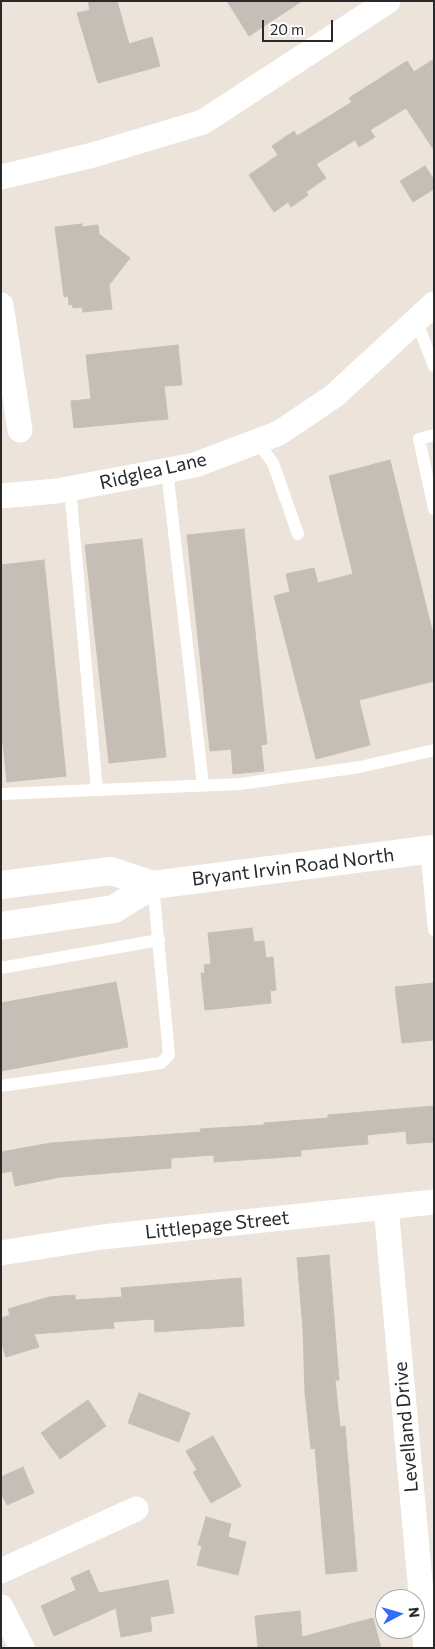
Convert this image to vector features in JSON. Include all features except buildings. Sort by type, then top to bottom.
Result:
[{"type":"main road","name":"Bryant Irvin Road North","points":[[1,926],[114,909],[153,885],[430,850]]},
{"type":"main road","name":"Bryant Irvin Road North","points":[[1,885],[111,871],[153,885]]},
{"type":"street","points":[[1,177],[94,154],[203,122],[388,1]]},
{"type":"street","points":[[1,305],[20,430]]},
{"type":"street","name":"Ridglea Lane","points":[[1,496],[70,488],[195,465],[256,440],[279,433],[334,396],[425,312]]},
{"type":"street","name":"Littlepage Street","points":[[1,1253],[102,1237],[434,1202]]},
{"type":"street","name":"Levelland Drive","points":[[386,1207],[426,1648]]},
{"type":"street","points":[[1,1571],[136,1509]]},
{"type":"street","points":[[1,1607],[22,1648]]},
{"type":"lane","points":[[425,312],[434,366]]},
{"type":"lane","points":[[434,435],[419,439],[434,509]]},
{"type":"lane","points":[[256,440],[273,463],[298,534]]},
{"type":"lane","points":[[167,470],[203,785]]},
{"type":"lane","points":[[70,488],[97,790]]},
{"type":"lane","points":[[1,794],[240,784],[360,767],[434,750]]},
{"type":"lane","points":[[430,850],[434,930]]},
{"type":"lane","points":[[1,1086],[161,1063],[168,1055],[153,885]]},
{"type":"lane","points":[[1,968],[159,940]]}]
